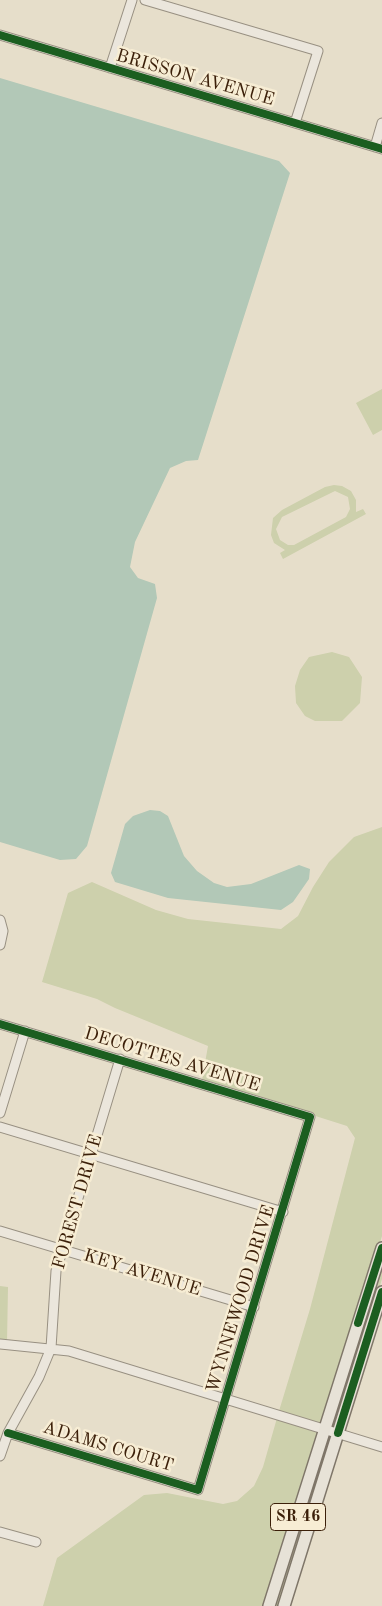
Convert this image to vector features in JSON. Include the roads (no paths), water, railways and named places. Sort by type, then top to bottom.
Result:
[{"type":"main road","name":"SR 46","points":[[270,1606],[382,1248]]},
{"type":"main road","name":"SR 46","points":[[284,1606],[382,1292]]},
{"type":"street","points":[[110,68],[132,0]]},
{"type":"street","points":[[146,0],[318,51],[295,123]]},
{"type":"street","name":"BRISSON AVENUE","points":[[0,36],[378,148]]},
{"type":"street","points":[[378,148],[382,123]]},
{"type":"street","points":[[0,920],[3,931],[0,945]]},
{"type":"street","name":"DECOTTES AVENUE","points":[[0,1024],[310,1117]]},
{"type":"street","points":[[0,1113],[25,1031]]},
{"type":"street","name":"FOREST DRIVE","points":[[0,1456],[8,1433],[39,1377],[51,1348],[56,1270],[120,1059]]},
{"type":"street","name":"WYNNEWOOD DRIVE","points":[[198,1490],[310,1117]]},
{"type":"street","points":[[0,1127],[283,1212]]},
{"type":"street","name":"KEY AVENUE","points":[[0,1231],[254,1307]]},
{"type":"street","points":[[0,1344],[69,1351],[382,1447]]},
{"type":"street","name":"ADAMS COURT","points":[[8,1433],[198,1490]]},
{"type":"street","points":[[0,1532],[36,1542]]}]
